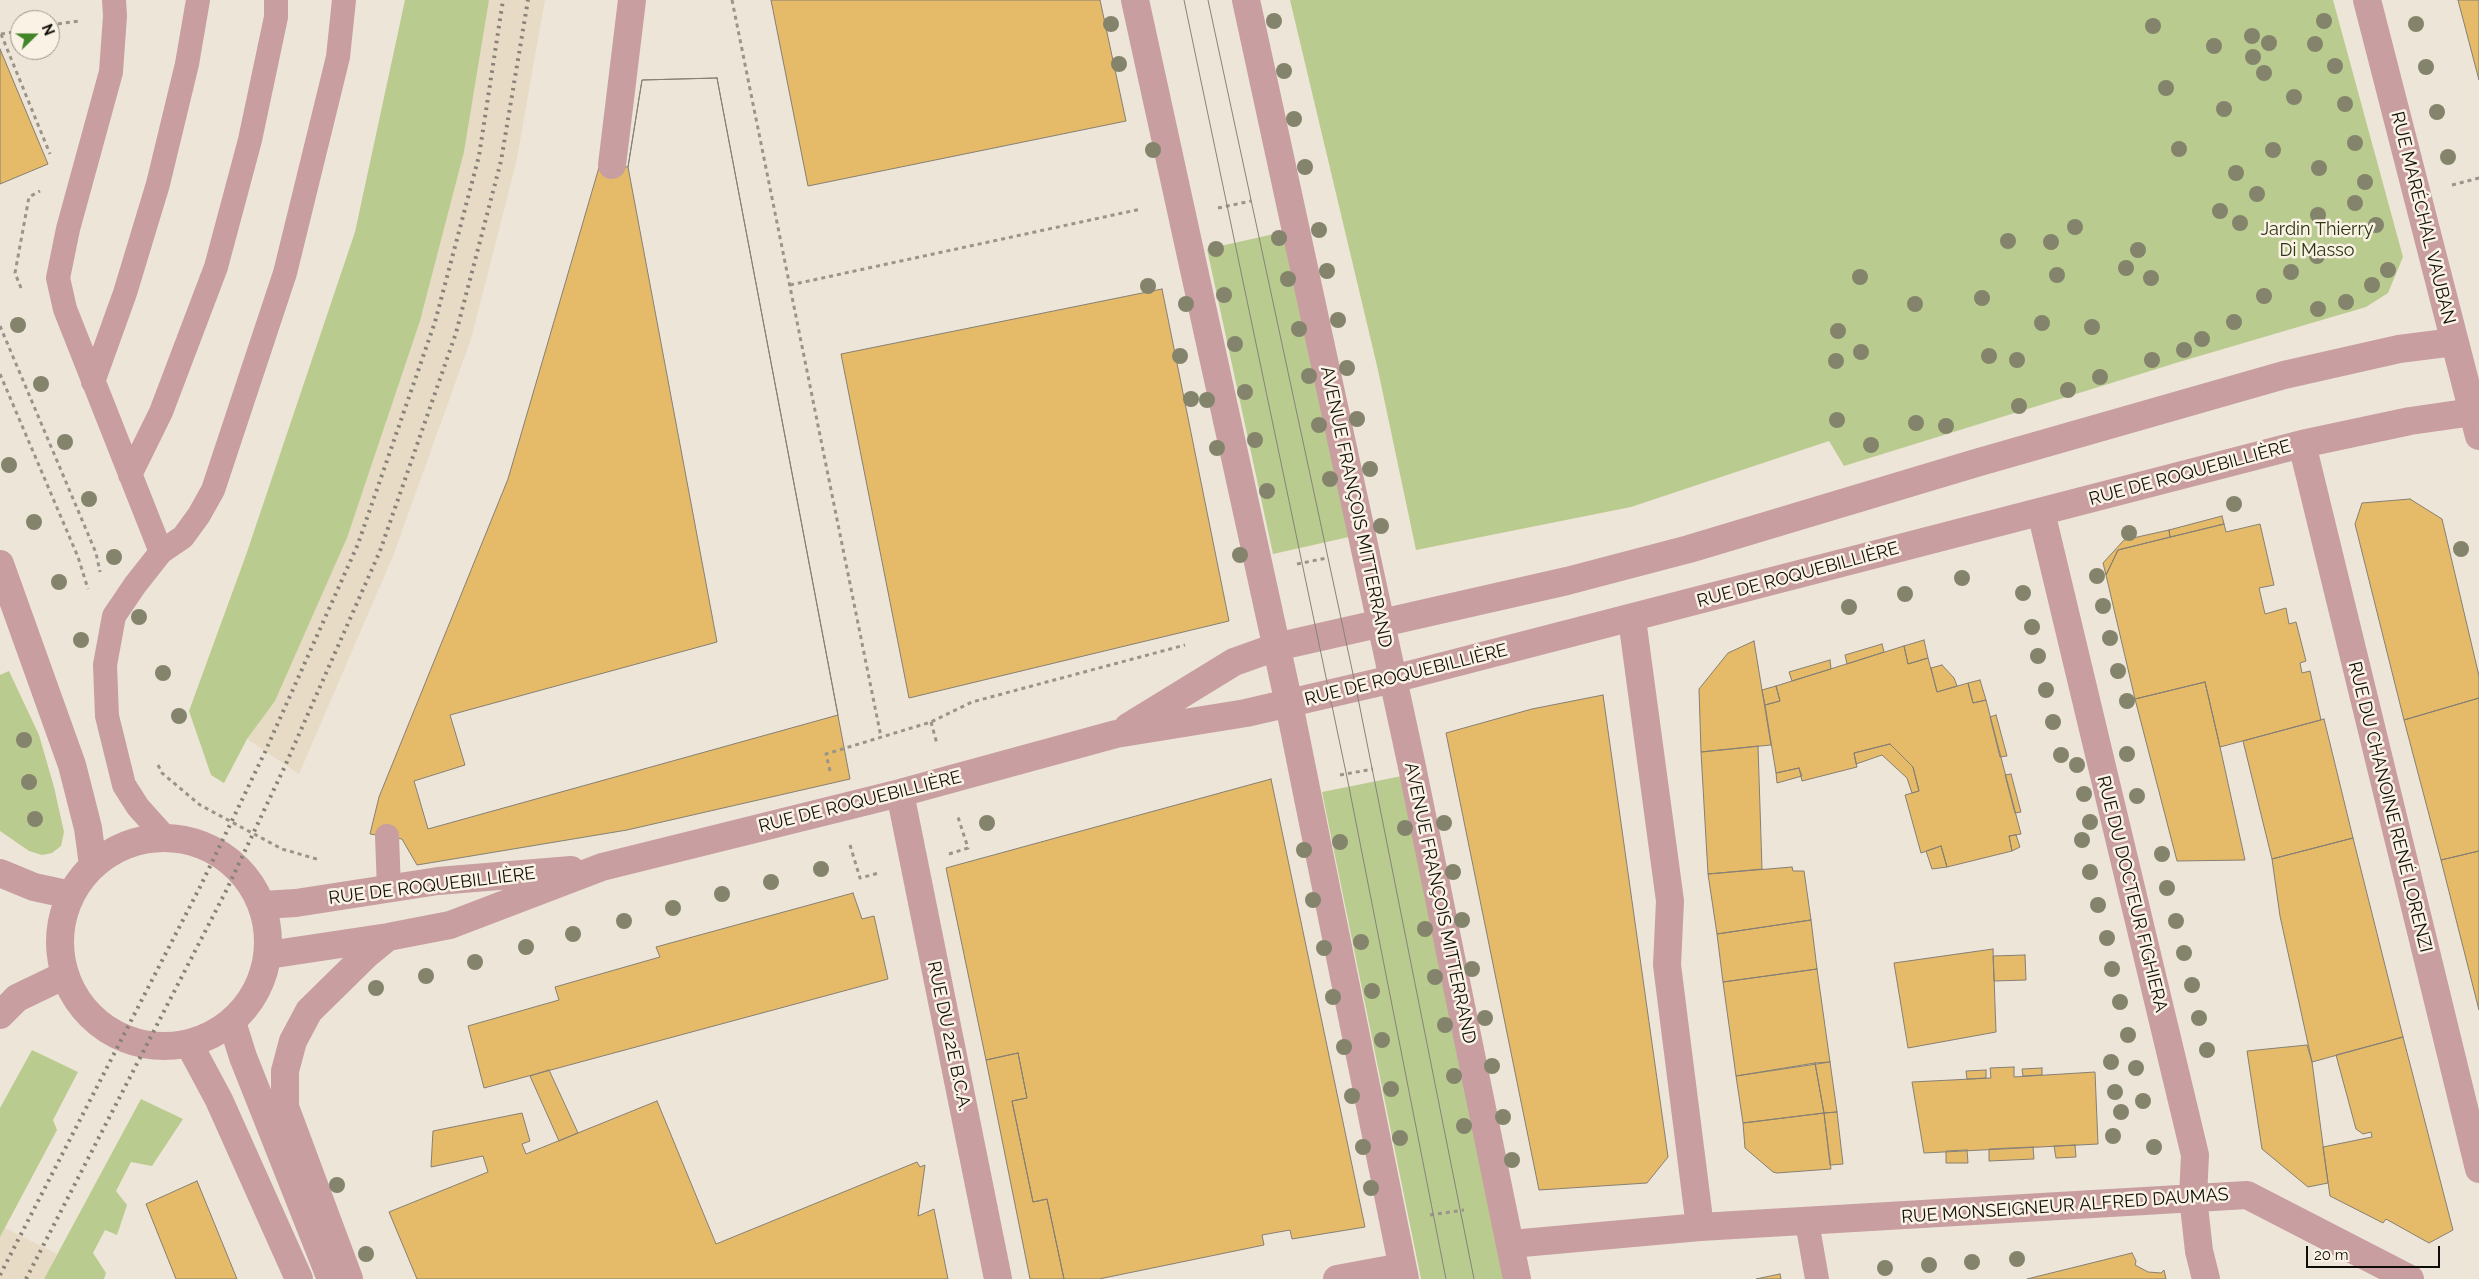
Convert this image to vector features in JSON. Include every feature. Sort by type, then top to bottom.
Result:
[{"type":"street","points":[[612,165],[632,0]]},
{"type":"street","points":[[1135,0],[1289,704],[1404,1273],[1337,1279]]},
{"type":"street","name":"AVENUE FRANÇOIS MITTERRAND","points":[[1246,0],[1411,762],[1518,1279]]},
{"type":"street","name":"RUE MARÉCHAL VAUBAN","points":[[2367,0],[2454,342],[2477,419]]},
{"type":"street","name":"RUE DE ROQUEBILLIÈRE","points":[[1116,734],[1234,662],[1276,647],[1567,581],[1689,549],[1976,463],[2284,375],[2399,349],[2454,342]]},
{"type":"street","name":"RUE DE ROQUEBILLIÈRE","points":[[268,956],[450,925],[602,867],[900,793],[1116,734],[1289,704],[1393,679],[1632,619],[2302,444],[2477,419]]},
{"type":"street","name":"RUE DU CHANOINE RENÉ LORENZI","points":[[2302,444],[2479,1170]]},
{"type":"street","name":"RUE DU DOCTEUR FIGHIERA","points":[[2041,512],[2195,1156],[2193,1197],[2198,1251],[2206,1279]]},
{"type":"street","points":[[0,564],[72,765],[88,828],[93,865]]},
{"type":"street","points":[[1632,619],[1670,901],[1667,965],[1700,1226]]},
{"type":"street","name":"RUE DU 22E B.C.A.","points":[[900,793],[998,1279]]},
{"type":"street","points":[[165,837],[196,842],[224,856],[246,877],[262,904],[268,930],[268,956],[262,981],[249,1003],[232,1022],[212,1036],[189,1044],[158,1047],[128,1040],[101,1025],[79,1002],[65,975],[60,948],[62,921],[71,895],[93,865],[139,840],[165,837]]},
{"type":"street","name":"RUE DE ROQUEBILLIÈRE","points":[[262,904],[296,903],[447,880],[602,867]]},
{"type":"street","points":[[0,873],[34,887],[71,895]]},
{"type":"street","points":[[348,1279],[285,1107],[285,1071],[293,1041],[309,1011],[366,955],[388,937]]},
{"type":"street","points":[[0,1015],[17,998],[65,975]]},
{"type":"street","points":[[232,1022],[243,1058],[331,1279]]},
{"type":"street","points":[[189,1044],[219,1100],[299,1279]]},
{"type":"street","name":"RUE MONSEIGNEUR ALFRED DAUMAS","points":[[1511,1244],[1700,1226],[1807,1222],[2247,1195],[2410,1279]]},
{"type":"lane","points":[[114,0],[115,16],[111,72],[68,229],[58,278],[65,309],[161,552]]},
{"type":"lane","points":[[93,382],[125,292],[158,184],[187,64],[198,0]]},
{"type":"lane","points":[[130,475],[161,412],[216,267],[250,140],[276,17],[276,0]]},
{"type":"lane","points":[[165,837],[138,807],[124,785],[107,716],[105,665],[114,616],[161,552],[182,537],[199,515],[213,490],[285,273],[338,57],[344,0]]},
{"type":"lane","points":[[387,836],[389,888]]},
{"type":"lane","points":[[1807,1222],[1817,1279]]},
{"type":"path","points":[[732,0],[881,737]]},
{"type":"path","points":[[1182,216],[1288,193]]},
{"type":"path","points":[[790,285],[1151,207]]},
{"type":"path","points":[[0,326],[96,553],[101,578]]},
{"type":"path","points":[[0,374],[78,557],[93,605],[110,636]]},
{"type":"path","points":[[1259,571],[1365,551]]},
{"type":"path","points":[[826,754],[931,722],[972,702],[1191,643]]},
{"type":"path","points":[[154,756],[162,773],[200,805],[282,849],[329,863]]},
{"type":"path","points":[[1305,782],[1411,762]]},
{"type":"path","points":[[1393,1222],[1502,1203]]},
{"type":"shaded area","points":[[489,0],[545,0],[516,163],[471,339],[393,556],[299,774],[247,739],[275,701],[347,538],[420,321],[464,152]]},
{"type":"shaded area","points":[[5,1228],[57,1254],[44,1279],[0,1279],[0,1237]]},
{"type":"green space","points":[[405,0],[489,0],[464,152],[420,321],[347,538],[275,701],[247,739],[224,783],[211,775],[189,711],[246,555],[355,232]]},
{"type":"green space","name":"Jardin Thierry Di Masso","points":[[1290,0],[2333,0],[2403,257],[2388,293],[2366,307],[2179,362],[1844,466],[1829,441],[1631,507],[1416,550],[1378,370]]},
{"type":"green space","points":[[1283,232],[1349,537],[1273,554],[1207,249]]},
{"type":"green space","points":[[9,671],[39,735],[54,787],[64,832],[61,846],[52,853],[42,855],[29,851],[0,831],[0,675]]},
{"type":"green space","points":[[1402,776],[1504,1279],[1421,1279],[1322,792]]},
{"type":"green space","points":[[32,1050],[78,1072],[53,1120],[57,1130],[0,1237],[0,1108]]},
{"type":"green space","points":[[141,1099],[183,1119],[152,1166],[131,1162],[116,1191],[127,1205],[117,1235],[105,1230],[93,1253],[106,1273],[104,1279],[44,1279]]},
{"type":"building","points":[[771,0],[1100,0],[1126,121],[808,186]]},
{"type":"building","points":[[2458,0],[2479,0],[2479,80]]},
{"type":"building","points":[[0,49],[48,164],[0,184]]},
{"type":"building","points":[[717,78],[850,779],[627,830],[417,865],[402,839],[370,834],[379,797],[508,479],[600,164],[628,167],[642,80]]},
{"type":"building","points":[[717,78],[838,715],[428,829],[414,781],[465,765],[450,715],[717,642],[628,167],[642,80]]},
{"type":"building","points":[[1162,289],[1229,621],[909,698],[841,354]]},
{"type":"building","points":[[2410,499],[2442,519],[2479,676],[2479,698],[2404,720],[2355,524],[2362,503]]},
{"type":"building","points":[[2222,516],[2224,524],[2170,537],[2169,530]]},
{"type":"building","points":[[2224,524],[2226,532],[2260,524],[2274,585],[2259,588],[2265,614],[2286,608],[2289,624],[2296,622],[2306,661],[2300,663],[2302,673],[2310,671],[2321,720],[2220,747],[2205,682],[2135,699],[2106,575],[2118,550]]},
{"type":"building","points":[[2169,530],[2170,537],[2118,550],[2106,575],[2103,563],[2124,540]]},
{"type":"building","points":[[1924,640],[1928,658],[1908,664],[1904,646]]},
{"type":"building","points":[[1754,641],[1771,745],[1701,752],[1699,689],[1728,653]]},
{"type":"building","points":[[1882,644],[1884,652],[1847,664],[1845,655]]},
{"type":"building","points":[[1904,646],[1908,664],[1928,658],[1937,692],[1968,683],[1973,703],[1986,700],[2021,834],[2009,836],[2012,851],[1947,867],[1941,846],[1921,853],[1905,795],[1919,791],[1913,767],[1890,744],[1854,753],[1857,767],[1802,781],[1799,768],[1776,773],[1765,705],[1780,701],[1776,686]]},
{"type":"building","points":[[1830,660],[1831,669],[1792,681],[1789,672]]},
{"type":"building","points":[[1942,665],[1954,678],[1957,686],[1937,692],[1931,668]]},
{"type":"building","points":[[1980,680],[1986,700],[1973,703],[1968,683]]},
{"type":"building","points":[[2205,682],[2245,860],[2177,861],[2135,699]]},
{"type":"building","points":[[1776,686],[1780,701],[1765,705],[1762,690]]},
{"type":"building","points":[[1603,695],[1668,1157],[1647,1183],[1539,1190],[1446,733],[1532,709]]},
{"type":"building","points":[[2479,698],[2479,851],[2441,860],[2404,720]]},
{"type":"building","points":[[1996,715],[2007,756],[2000,757],[1990,717]]},
{"type":"building","points":[[2324,719],[2353,838],[2272,859],[2243,741]]},
{"type":"building","points":[[1890,744],[1913,767],[1919,791],[1912,793],[1907,778],[1882,755],[1856,764],[1854,753]]},
{"type":"building","points":[[1758,746],[1762,869],[1708,874],[1701,752]]},
{"type":"building","points":[[1799,768],[1802,776],[1777,783],[1776,773]]},
{"type":"building","points":[[2011,774],[2021,812],[2015,813],[2005,775]]},
{"type":"building","points":[[1271,779],[1365,1227],[1292,1239],[1290,1230],[1262,1235],[1264,1245],[1099,1279],[1064,1279],[1047,1199],[1033,1202],[1012,1101],[1027,1098],[1018,1053],[986,1060],[946,868]]},
{"type":"building","points":[[2016,835],[2020,847],[2012,851],[2009,836]]},
{"type":"building","points":[[2353,838],[2403,1037],[2312,1062],[2280,916],[2272,859]]},
{"type":"building","points":[[1941,846],[1947,867],[1932,869],[1926,851]]},
{"type":"building","points":[[2479,851],[2479,1010],[2441,860]]},
{"type":"building","points":[[1792,867],[1793,871],[1804,871],[1811,920],[1717,934],[1708,874]]},
{"type":"building","points":[[853,893],[862,919],[874,916],[888,979],[484,1088],[468,1026],[559,1000],[555,987],[660,957],[656,947]]},
{"type":"building","points":[[1811,920],[1817,969],[1723,982],[1717,934]]},
{"type":"building","points":[[1993,949],[1996,1032],[1908,1048],[1894,963]]},
{"type":"building","points":[[2025,955],[2026,980],[1994,981],[1993,956]]},
{"type":"building","points":[[1817,969],[1830,1062],[1736,1076],[1723,982]]},
{"type":"building","points":[[2403,1037],[2453,1230],[2429,1243],[2386,1219],[2383,1223],[2330,1196],[2323,1147],[2372,1137],[2371,1132],[2363,1134],[2356,1129],[2336,1055]]},
{"type":"building","points":[[2307,1045],[2312,1062],[2328,1183],[2308,1187],[2262,1149],[2247,1051]]},
{"type":"building","points":[[1018,1053],[1027,1098],[1012,1101],[1033,1202],[1047,1199],[1064,1279],[1030,1279],[986,1060]]},
{"type":"building","points":[[1830,1062],[1837,1112],[1824,1113],[1815,1063]]},
{"type":"building","points":[[1815,1063],[1824,1113],[1743,1123],[1736,1076]]},
{"type":"building","points":[[2014,1067],[2014,1077],[2095,1072],[2098,1144],[1924,1153],[1912,1082],[1991,1078],[1990,1068]]},
{"type":"building","points":[[2042,1068],[2042,1075],[2023,1076],[2022,1069]]},
{"type":"building","points":[[549,1070],[578,1133],[559,1141],[530,1076]]},
{"type":"building","points":[[1986,1070],[1986,1078],[1967,1079],[1966,1071]]},
{"type":"building","points":[[657,1101],[716,1244],[917,1162],[920,1167],[925,1165],[918,1216],[934,1209],[948,1279],[417,1279],[389,1212],[488,1172],[483,1156],[431,1167],[433,1131],[522,1113],[530,1141],[522,1144],[526,1154]]},
{"type":"building","points":[[1837,1112],[1843,1164],[1830,1165],[1824,1113]]},
{"type":"building","points":[[1824,1113],[1831,1169],[1777,1173],[1773,1172],[1745,1148],[1743,1123]]},
{"type":"building","points":[[2075,1145],[2076,1157],[2056,1158],[2054,1146]]},
{"type":"building","points":[[2033,1147],[2034,1159],[1989,1161],[1989,1149]]},
{"type":"building","points":[[1967,1150],[1968,1163],[1946,1163],[1946,1151]]},
{"type":"building","points":[[197,1181],[237,1279],[176,1279],[146,1204]]},
{"type":"building","points":[[2132,1253],[2136,1261],[2135,1265],[2148,1272],[2161,1273],[2164,1270],[2166,1279],[2027,1279]]},
{"type":"building","points":[[1780,1274],[1781,1279],[1756,1279]]},
{"type":"tram line","points":[[1184,0],[1349,787],[1446,1279]]},
{"type":"tram line","points":[[1208,0],[1356,688],[1474,1279]]},
{"type":"railway","points":[[0,1275],[200,887],[265,752],[358,544],[435,322],[479,156],[503,0]]},
{"type":"railway","points":[[26,1279],[226,891],[285,766],[380,551],[456,333],[501,161],[528,0]]}]
